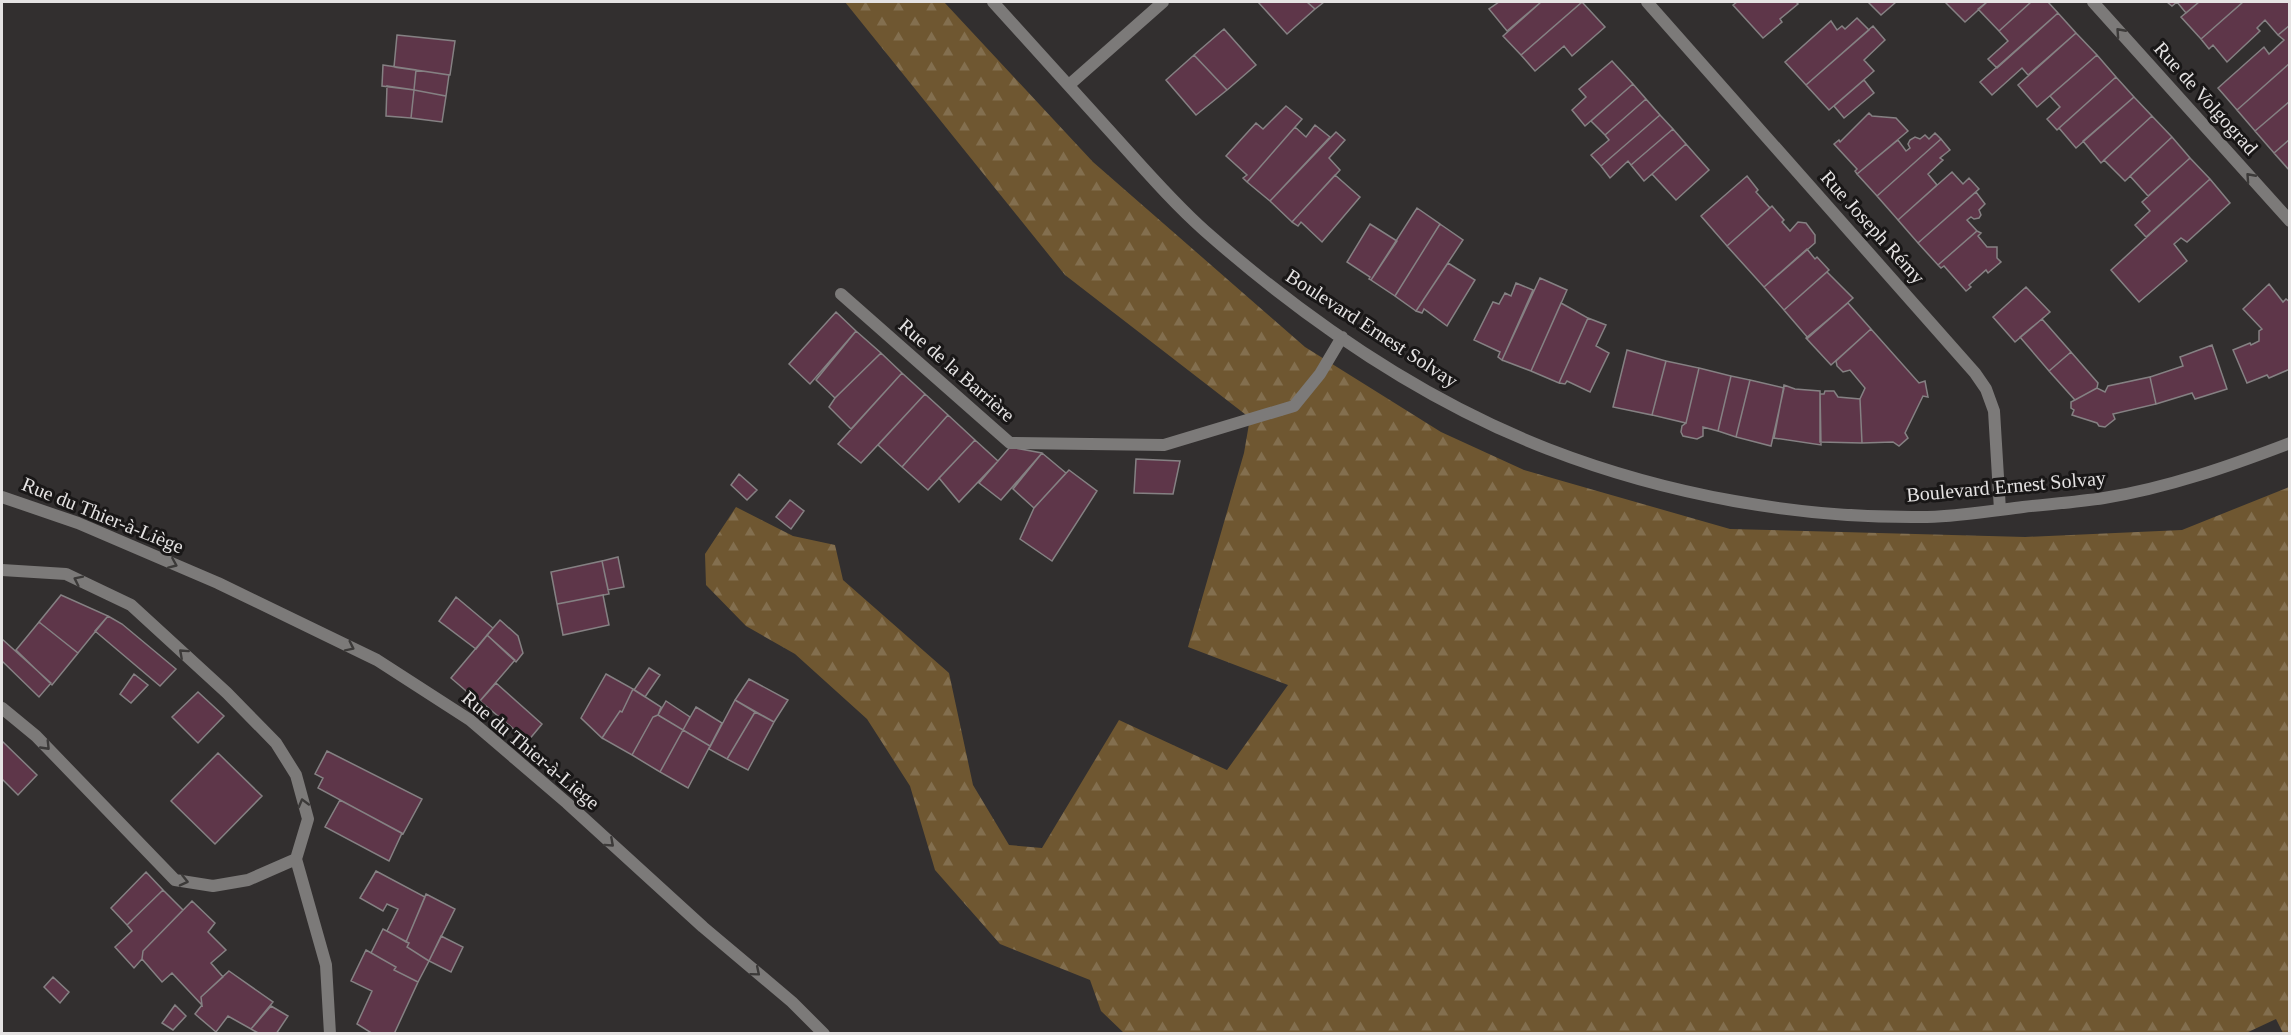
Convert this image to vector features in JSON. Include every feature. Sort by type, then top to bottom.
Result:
[{"type":"street","name":"Boulevard Ernest Solvay","points":[[993,2],[1161,188],[1202,228],[1275,289],[1342,337],[1438,397],[1548,449],[1674,488],[1736,501],[1826,513],[1928,517],[2106,498],[2242,461],[2289,443]]},
{"type":"street","points":[[1069,85],[1163,2]]},
{"type":"street","name":"Rue Joseph Rémy","points":[[1647,2],[1976,373],[1986,389],[1994,411],[2000,510]]},
{"type":"street","name":"Rue de Volgograd","points":[[2093,2],[2289,221]]},
{"type":"street","name":"Rue de la Barrière","points":[[841,294],[1010,443],[1164,445],[1294,406],[1320,374],[1342,337]]},
{"type":"street","name":"Rue du Thier-à-Liège","points":[[2,497],[78,523],[218,583],[377,660],[460,714],[567,803],[703,927],[792,1002],[824,1034]]},
{"type":"street","points":[[2,570],[66,574],[131,605],[227,693],[276,743],[296,775],[308,819],[296,859],[327,965],[330,1034]]},
{"type":"street","points":[[2,708],[36,736],[176,880],[213,886],[248,880],[296,859]]},
{"type":"green space","points":[[845,2],[944,2],[1093,162],[1305,347],[1441,432],[1524,470],[1730,529],[2025,537],[2182,530],[2289,487],[2289,1033],[2283,1033],[2276,1019],[2244,1034],[1124,1033],[1101,1011],[1090,980],[1000,944],[935,870],[910,786],[867,719],[795,654],[746,626],[706,585],[705,554],[736,507],[793,536],[835,545],[843,580],[949,673],[973,785],[1009,845],[1042,848],[1119,720],[1227,770],[1288,685],[1188,647],[1244,453],[1250,418],[1065,275]]},
{"type":"building","points":[[1258,2],[1307,2],[1315,9],[1287,34]]},
{"type":"building","points":[[1307,2],[1324,2],[1315,9]]},
{"type":"building","points":[[1499,2],[1541,2],[1507,31],[1489,9]]},
{"type":"building","points":[[1541,2],[1582,2],[1521,55],[1503,36]]},
{"type":"building","points":[[1582,2],[1605,27],[1572,56],[1564,46],[1535,71],[1521,55]]},
{"type":"building","points":[[1737,2],[1796,2],[1798,4],[1763,38],[1733,5]]},
{"type":"building","points":[[1868,2],[1896,2],[1881,15]]},
{"type":"building","points":[[1945,2],[1987,2],[1965,22]]},
{"type":"building","points":[[1987,2],[2031,2],[1999,31],[1978,9]]},
{"type":"building","points":[[2031,2],[2048,2],[2058,13],[1997,68],[1988,59],[2008,41],[1999,31]]},
{"type":"building","points":[[2177,2],[2199,2],[2186,13]]},
{"type":"building","points":[[2199,2],[2243,2],[2201,39],[2181,17]]},
{"type":"building","points":[[2243,2],[2290,2],[2290,25],[2278,35],[2265,20],[2257,28],[2260,31],[2227,62],[2213,45],[2209,49],[2201,39]]},
{"type":"building","points":[[2058,13],[2076,33],[2028,75],[2022,68],[1992,95],[1980,82]]},
{"type":"building","points":[[1857,18],[1869,30],[1806,85],[1785,62],[1831,21],[1837,30],[1842,26],[1845,29]]},
{"type":"building","points":[[2290,25],[2290,63],[2237,110],[2218,88],[2264,47],[2269,54],[2284,40],[2278,35]]},
{"type":"building","points":[[1873,26],[1885,40],[1864,60],[1874,71],[1829,110],[1806,85]]},
{"type":"building","points":[[1224,29],[1256,65],[1227,90],[1194,55]]},
{"type":"building","points":[[2076,33],[2097,55],[2037,107],[2018,85]]},
{"type":"building","points":[[397,35],[455,41],[450,75],[394,67]]},
{"type":"building","points":[[1194,55],[1227,90],[1196,115],[1166,80]]},
{"type":"building","points":[[2097,55],[2116,77],[2057,130],[2047,119],[2060,107],[2050,96]]},
{"type":"building","points":[[1612,61],[1633,84],[1585,126],[1572,110],[1586,97],[1579,89]]},
{"type":"building","points":[[2290,63],[2290,101],[2255,131],[2237,110]]},
{"type":"building","points":[[383,65],[416,70],[414,90],[382,86]]},
{"type":"building","points":[[416,70],[449,75],[446,96],[414,90]]},
{"type":"building","points":[[2116,77],[2134,97],[2076,148],[2059,128]]},
{"type":"building","points":[[1864,80],[1874,93],[1844,118],[1834,106]]},
{"type":"building","points":[[1633,84],[1646,99],[1605,135],[1591,121]]},
{"type":"building","points":[[387,86],[414,90],[411,118],[386,116]]},
{"type":"building","points":[[414,90],[446,96],[442,122],[411,118]]},
{"type":"building","points":[[2134,97],[2152,116],[2101,163],[2083,141]]},
{"type":"building","points":[[1646,99],[1660,115],[1601,166],[1591,155],[1609,140],[1605,135]]},
{"type":"building","points":[[2290,101],[2290,139],[2274,153],[2255,131]]},
{"type":"building","points":[[1286,106],[1302,119],[1247,182],[1243,178],[1247,175],[1226,156],[1256,123],[1263,129]]},
{"type":"building","points":[[1869,113],[1872,116],[1896,118],[1908,131],[1857,174],[1855,171],[1857,169],[1834,144],[1839,140],[1840,142]]},
{"type":"building","points":[[1660,115],[1673,129],[1631,165],[1628,161],[1610,178],[1601,166]]},
{"type":"building","points":[[2152,116],[2172,137],[2125,181],[2104,160]]},
{"type":"building","points":[[1315,125],[1330,137],[1270,201],[1247,182],[1295,127],[1306,137]]},
{"type":"building","points":[[1673,129],[1686,144],[1644,181],[1631,165]]},
{"type":"building","points":[[1336,132],[1345,140],[1329,158],[1340,170],[1292,222],[1270,201]]},
{"type":"building","points":[[1935,133],[1941,139],[1877,196],[1857,174],[1898,140],[1906,151],[1910,148],[1908,144],[1910,140],[1915,137],[1920,139],[1925,135],[1929,139]]},
{"type":"building","points":[[2172,137],[2190,158],[2148,196],[2130,176]]},
{"type":"building","points":[[1941,139],[1950,150],[1940,158],[1943,160],[1928,174],[1937,185],[1898,220],[1877,196]]},
{"type":"building","points":[[2290,139],[2290,171],[2274,153]]},
{"type":"building","points":[[1686,144],[1709,170],[1676,200],[1652,174]]},
{"type":"building","points":[[2190,158],[2210,179],[2146,237],[2135,225],[2150,211],[2142,202]]},
{"type":"building","points":[[1952,172],[1963,184],[1969,178],[1979,189],[1918,243],[1898,220]]},
{"type":"building","points":[[1335,175],[1360,197],[1322,242],[1301,222],[1298,226],[1292,222]]},
{"type":"building","points":[[1747,176],[1758,190],[1756,192],[1770,208],[1727,246],[1701,216]]},
{"type":"building","points":[[2210,179],[2230,203],[2187,242],[2181,238],[2174,244],[2187,261],[2139,302],[2111,270]]},
{"type":"building","points":[[1976,192],[1985,204],[1979,210],[1981,215],[1979,218],[1971,217],[1967,220],[1977,231],[1938,265],[1918,243]]},
{"type":"building","points":[[1772,206],[1790,231],[1798,222],[1806,223],[1815,235],[1815,243],[1764,287],[1727,246]]},
{"type":"building","points":[[1417,208],[1440,224],[1395,296],[1371,280]]},
{"type":"building","points":[[1370,224],[1397,241],[1371,280],[1347,262]]},
{"type":"building","points":[[1440,224],[1463,240],[1416,311],[1395,296]]},
{"type":"building","points":[[1977,231],[1981,233],[1978,236],[1987,247],[1997,247],[1997,258],[2001,262],[1988,273],[1986,270],[1969,285],[1971,287],[1966,291],[1944,266],[1941,268],[1938,265]]},
{"type":"building","points":[[1807,249],[1829,270],[1784,310],[1764,287]]},
{"type":"building","points":[[1448,263],[1475,280],[1447,326],[1424,309],[1422,313],[1416,311]]},
{"type":"building","points":[[1827,272],[1853,298],[1808,338],[1784,310]]},
{"type":"building","points":[[1540,278],[1567,290],[1531,371],[1502,360]]},
{"type":"building","points":[[1516,283],[1533,290],[1502,360],[1498,357],[1500,352],[1474,340],[1493,302],[1499,304],[1505,293],[1511,296]]},
{"type":"building","points":[[2269,284],[2283,302],[2286,299],[2290,302],[2290,369],[2269,378],[2267,375],[2247,383],[2233,350],[2259,341],[2259,331],[2262,329],[2243,309]]},
{"type":"building","points":[[2026,287],[2050,312],[2015,342],[1993,317]]},
{"type":"building","points":[[1561,303],[1588,318],[1559,383],[1531,371]]},
{"type":"building","points":[[1848,303],[1871,329],[1831,365],[1806,338]]},
{"type":"building","points":[[836,312],[856,331],[810,384],[789,364]]},
{"type":"building","points":[[1588,318],[1606,325],[1596,346],[1609,353],[1590,392],[1567,381],[1565,384],[1559,383]]},
{"type":"building","points":[[2042,319],[2071,352],[2049,371],[2020,337]]},
{"type":"building","points":[[1871,329],[1919,383],[1925,381],[1928,397],[1923,396],[1905,433],[1908,438],[1899,446],[1893,442],[1862,443],[1860,399],[1865,388],[1850,370],[1843,372],[1837,366],[1836,361]]},
{"type":"building","points":[[856,331],[881,353],[835,398],[816,380]]},
{"type":"building","points":[[2212,345],[2227,389],[2195,399],[2192,393],[2156,404],[2150,377],[2183,366],[2180,357]]},
{"type":"building","points":[[1627,350],[1666,361],[1652,415],[1613,407]]},
{"type":"building","points":[[2071,352],[2098,383],[2097,388],[2075,400],[2049,371]]},
{"type":"building","points":[[881,353],[902,373],[851,429],[829,407],[835,398]]},
{"type":"building","points":[[1666,361],[1699,368],[1686,423],[1652,415]]},
{"type":"building","points":[[1699,368],[1731,376],[1718,431],[1703,427],[1703,436],[1697,439],[1683,436],[1681,432],[1682,426],[1686,423]]},
{"type":"building","points":[[902,373],[925,394],[861,463],[838,444]]},
{"type":"building","points":[[1731,376],[1750,380],[1736,437],[1718,431]]},
{"type":"building","points":[[2150,377],[2156,404],[2113,414],[2115,419],[2105,427],[2072,415],[2074,410],[2071,408],[2071,402],[2097,388],[2105,392],[2108,386]]},
{"type":"building","points":[[1750,380],[1784,388],[1771,446],[1736,437]]},
{"type":"building","points":[[1784,385],[1795,389],[1820,391],[1821,445],[1774,438]]},
{"type":"building","points":[[1825,391],[1834,391],[1838,397],[1860,399],[1862,443],[1820,442],[1820,394],[1824,394]]},
{"type":"building","points":[[925,394],[948,415],[902,467],[878,445]]},
{"type":"building","points":[[948,415],[975,440],[928,490],[902,467]]},
{"type":"building","points":[[975,440],[998,461],[959,502],[939,478]]},
{"type":"building","points":[[1010,447],[1042,453],[1001,500],[979,483]]},
{"type":"building","points":[[1042,453],[1066,473],[1034,508],[1013,489]]},
{"type":"building","points":[[1136,459],[1180,461],[1173,494],[1134,493]]},
{"type":"building","points":[[1069,470],[1097,491],[1052,561],[1020,539],[1034,508]]},
{"type":"building","points":[[739,474],[757,490],[747,500],[731,485]]},
{"type":"building","points":[[790,500],[804,511],[791,529],[776,517]]},
{"type":"building","points":[[618,557],[624,587],[608,590],[602,561]]},
{"type":"building","points":[[602,561],[609,594],[557,604],[551,572]]},
{"type":"building","points":[[61,595],[108,616],[78,653],[39,622]]},
{"type":"building","points":[[603,595],[609,625],[563,635],[557,604]]},
{"type":"building","points":[[456,597],[493,628],[476,649],[439,621]]},
{"type":"building","points":[[108,616],[122,624],[176,669],[160,686],[95,631]]},
{"type":"building","points":[[500,620],[518,636],[523,653],[516,662],[487,635]]},
{"type":"building","points":[[39,622],[78,653],[52,685],[16,650]]},
{"type":"building","points":[[487,635],[515,660],[479,702],[451,678]]},
{"type":"building","points":[[2,639],[51,683],[39,697],[2,661]]},
{"type":"building","points":[[649,668],[660,675],[645,697],[634,690]]},
{"type":"building","points":[[134,674],[148,685],[131,703],[120,694]]},
{"type":"building","points":[[606,674],[633,689],[622,712],[620,711],[602,738],[581,718]]},
{"type":"building","points":[[749,679],[788,700],[774,722],[735,700]]},
{"type":"building","points":[[496,683],[542,724],[528,741],[480,701]]},
{"type":"building","points":[[633,689],[661,707],[632,755],[602,738],[620,711],[622,712]]},
{"type":"building","points":[[198,692],[224,716],[198,743],[172,717]]},
{"type":"building","points":[[735,700],[755,712],[727,759],[709,749]]},
{"type":"building","points":[[666,701],[690,717],[683,730],[658,715]]},
{"type":"building","points":[[696,707],[722,723],[710,746],[683,730]]},
{"type":"building","points":[[755,712],[774,722],[748,770],[727,759]]},
{"type":"building","points":[[658,715],[683,730],[660,772],[632,755],[653,717]]},
{"type":"building","points":[[683,730],[710,746],[688,788],[660,772]]},
{"type":"building","points":[[2,741],[37,775],[18,795],[2,779]]},
{"type":"building","points":[[327,751],[422,799],[403,834],[318,788],[323,778],[315,774]]},
{"type":"building","points":[[218,753],[262,796],[215,844],[171,801]]},
{"type":"building","points":[[340,800],[402,833],[389,861],[325,827]]},
{"type":"building","points":[[376,871],[425,897],[406,942],[387,931],[398,909],[387,904],[383,911],[360,898]]},
{"type":"building","points":[[146,872],[163,890],[127,925],[111,908]]},
{"type":"building","points":[[163,890],[183,910],[143,951],[142,959],[134,968],[115,947],[132,931],[127,925]]},
{"type":"building","points":[[426,894],[455,909],[429,961],[407,947],[409,943],[406,942]]},
{"type":"building","points":[[192,901],[215,923],[208,932],[226,950],[211,963],[223,977],[201,997],[202,1005],[172,973],[162,982],[142,959],[143,951]]},
{"type":"building","points":[[383,929],[409,943],[407,947],[429,961],[418,982],[394,970],[396,967],[371,953]]},
{"type":"building","points":[[441,936],[463,947],[451,972],[429,961]]},
{"type":"building","points":[[366,950],[396,967],[394,970],[418,982],[394,1034],[373,1034],[357,1024],[372,991],[351,981]]},
{"type":"building","points":[[229,971],[273,1002],[251,1029],[228,1016],[216,1032],[195,1014],[202,1005],[201,997]]},
{"type":"building","points":[[53,977],[69,992],[60,1003],[44,987]]},
{"type":"building","points":[[175,1005],[186,1016],[173,1030],[162,1023]]},
{"type":"building","points":[[271,1006],[288,1016],[276,1034],[260,1034],[251,1029]]}]
